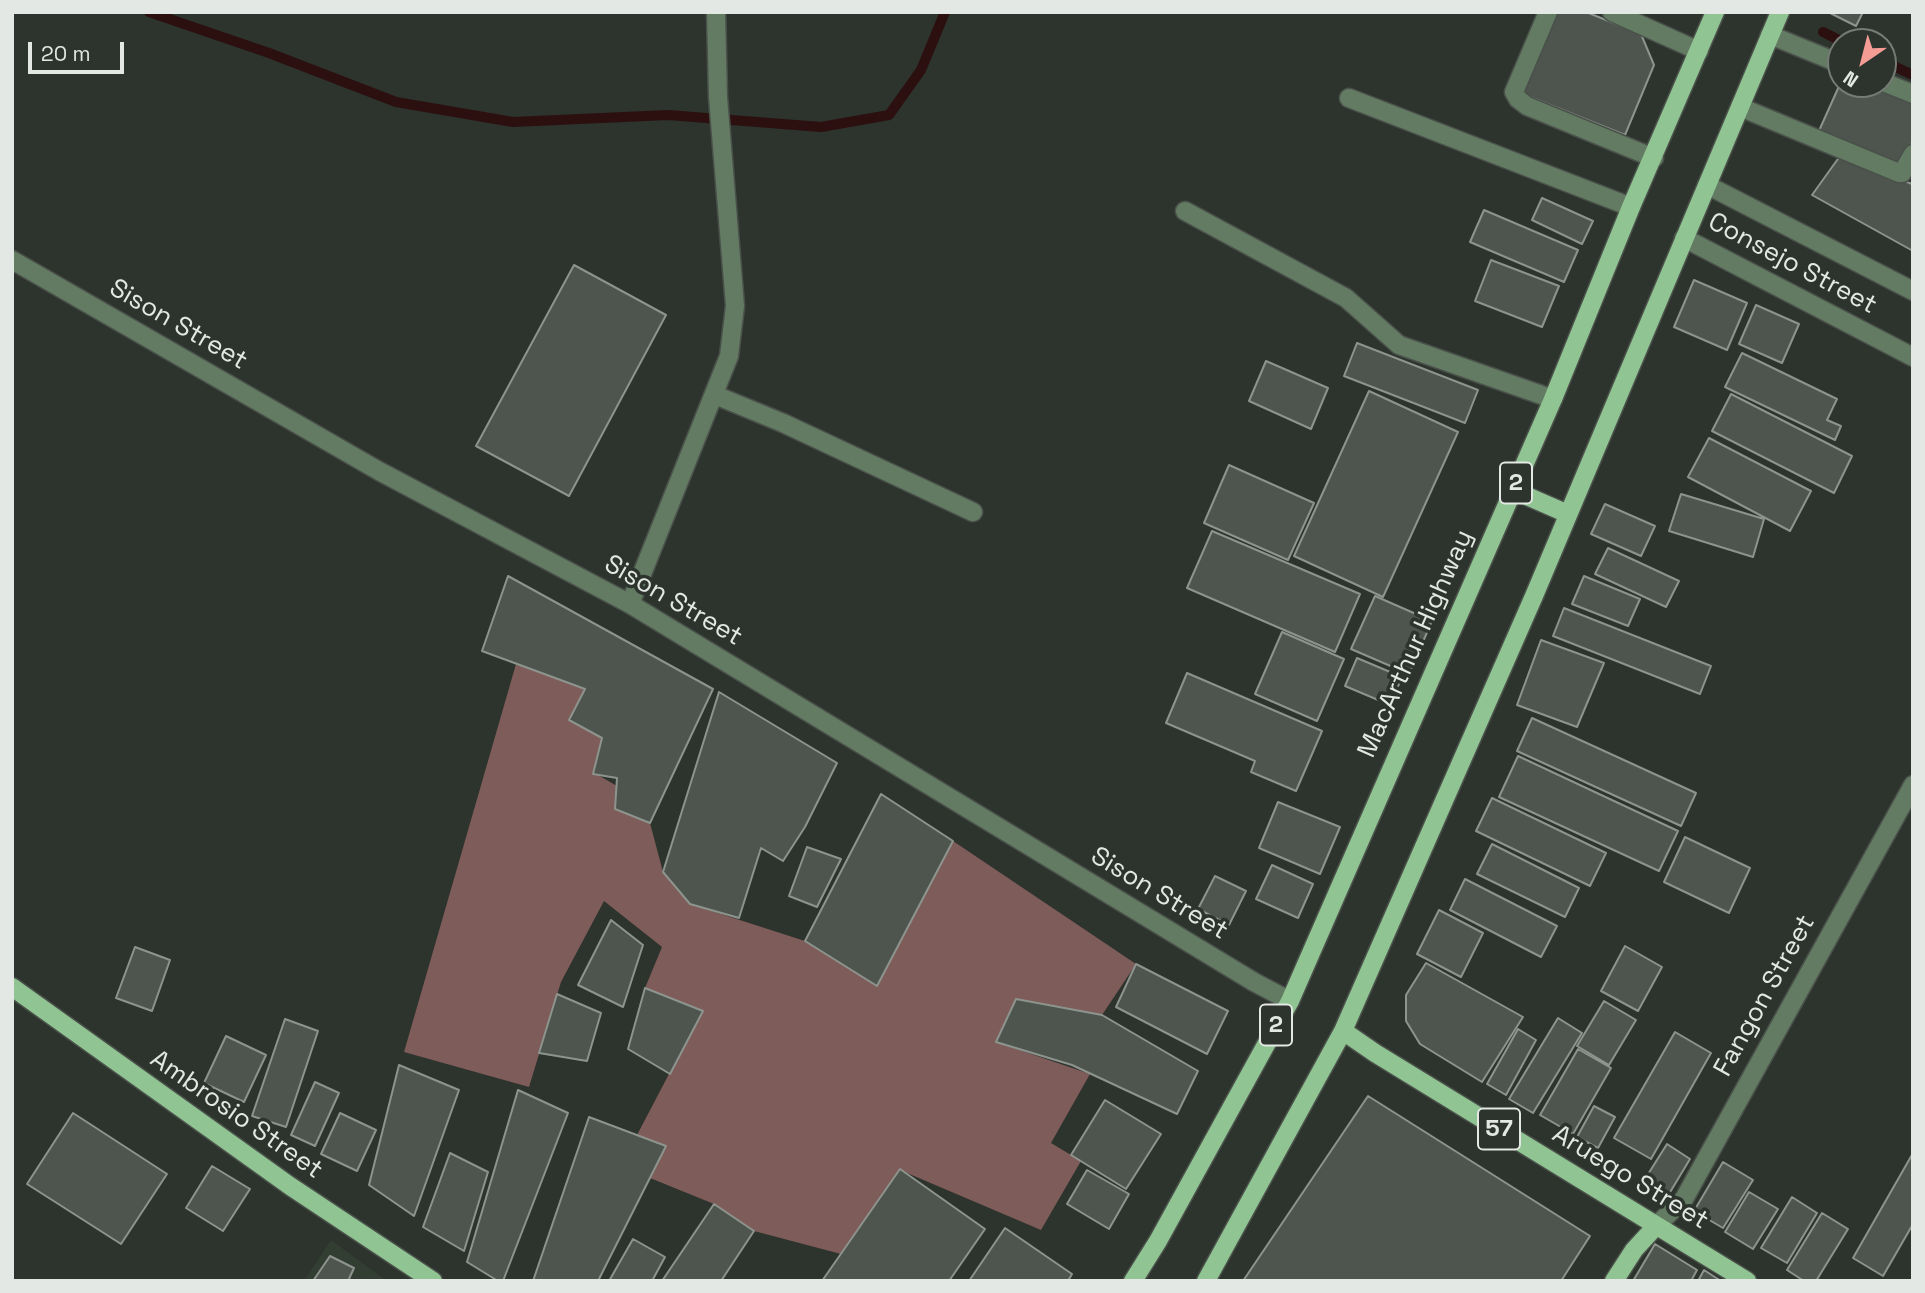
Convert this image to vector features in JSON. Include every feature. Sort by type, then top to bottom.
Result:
[{"type":"main road","name":"MacArthur Highway","points":[[1132,1281],[1158,1241],[1290,1001],[1553,400],[1714,12]]},
{"type":"main road","name":"2","points":[[1206,1281],[1343,1031],[1534,596],[1780,12]]},
{"type":"main road","points":[[1513,490],[1568,514]]},
{"type":"main road","name":"Ambrosio Street","points":[[12,987],[290,1186],[433,1281]]},
{"type":"main road","name":"Aruego Street","points":[[1343,1031],[1374,1053],[1747,1281]]},
{"type":"main road","points":[[1614,1281],[1634,1250],[1656,1226]]},
{"type":"street","points":[[630,604],[729,356],[735,306],[718,97],[716,12]]},
{"type":"street","points":[[1548,12],[1514,92],[1518,99],[1527,106],[1654,158]]},
{"type":"street","points":[[1612,12],[1699,51]]},
{"type":"street","points":[[1770,35],[1827,58]]},
{"type":"street","points":[[1349,99],[1631,207]]},
{"type":"street","points":[[1740,107],[1899,173],[1907,167],[1913,155]]},
{"type":"street","points":[[1707,184],[1913,291]]},
{"type":"street","points":[[1185,211],[1346,298],[1399,345],[1553,400]]},
{"type":"street","name":"Consejo Street","points":[[1684,238],[1913,357]]},
{"type":"street","name":"Sison Street","points":[[15,267],[379,471],[630,604],[1254,982],[1290,1001]]},
{"type":"street","points":[[715,395],[783,423],[973,512]]},
{"type":"street","name":"Fangon Street","points":[[1656,1226],[1684,1199],[1913,785]]},
{"type":"shaded area","points":[[516,664],[585,689],[569,720],[602,738],[598,775],[617,786],[615,809],[650,823],[663,872],[690,904],[805,941],[877,986],[953,841],[1136,964],[1102,1015],[1016,999],[996,1042],[1090,1074],[1051,1143],[1081,1161],[1041,1230],[900,1170],[841,1254],[754,1231],[714,1204],[650,1178],[665,1146],[637,1135],[702,1011],[645,988],[662,947],[604,901],[561,982],[529,1087],[404,1052]]},
{"type":"shaded area","points":[[331,1240],[387,1281],[304,1281]]},
{"type":"building","points":[[1553,12],[1586,12],[1641,34],[1654,65],[1625,135],[1520,93]]},
{"type":"building","points":[[1828,12],[1863,12],[1856,26]]},
{"type":"building","points":[[1897,94],[1913,101],[1913,141],[1899,169],[1818,133],[1834,98],[1897,98]]},
{"type":"building","points":[[1840,156],[1912,184],[1913,182],[1913,251],[1812,195]]},
{"type":"building","points":[[1542,198],[1593,221],[1582,244],[1532,220]]},
{"type":"building","points":[[1484,210],[1578,250],[1564,282],[1470,242]]},
{"type":"building","points":[[1491,260],[1559,286],[1542,327],[1475,301]]},
{"type":"building","points":[[574,265],[666,315],[569,496],[476,446]]},
{"type":"building","points":[[1694,280],[1747,303],[1727,350],[1674,327]]},
{"type":"building","points":[[1756,305],[1799,324],[1782,363],[1739,344]]},
{"type":"building","points":[[1357,343],[1478,390],[1465,423],[1344,376]]},
{"type":"building","points":[[1742,353],[1837,399],[1827,420],[1841,426],[1835,440],[1725,387]]},
{"type":"building","points":[[1266,361],[1328,388],[1311,429],[1249,401]]},
{"type":"building","points":[[1369,391],[1458,432],[1383,597],[1294,556]]},
{"type":"building","points":[[1731,394],[1852,456],[1834,493],[1712,431]]},
{"type":"building","points":[[1709,438],[1811,491],[1790,531],[1688,477]]},
{"type":"building","points":[[1229,465],[1314,503],[1288,560],[1204,523]]},
{"type":"building","points":[[1681,494],[1764,519],[1753,557],[1669,531]]},
{"type":"building","points":[[1605,504],[1655,526],[1641,556],[1591,534]]},
{"type":"building","points":[[1212,531],[1360,594],[1335,652],[1187,588]]},
{"type":"building","points":[[1608,548],[1679,581],[1666,607],[1595,574]]},
{"type":"building","points":[[508,576],[713,689],[650,823],[615,809],[617,778],[593,774],[602,738],[569,720],[585,689],[482,651]]},
{"type":"building","points":[[1584,576],[1640,599],[1628,626],[1572,604]]},
{"type":"building","points":[[1375,596],[1432,621],[1409,674],[1351,649]]},
{"type":"building","points":[[1564,608],[1711,666],[1700,694],[1553,636]]},
{"type":"building","points":[[1282,632],[1344,659],[1317,721],[1255,694]]},
{"type":"building","points":[[1541,640],[1604,663],[1577,727],[1517,705]]},
{"type":"building","points":[[1357,658],[1402,677],[1390,705],[1345,686]]},
{"type":"building","points":[[1187,673],[1322,731],[1296,791],[1251,772],[1255,761],[1166,723]]},
{"type":"building","points":[[719,692],[837,763],[805,827],[783,861],[761,848],[739,918],[690,904],[663,872]]},
{"type":"building","points":[[1532,718],[1696,793],[1681,826],[1517,751]]},
{"type":"building","points":[[1518,756],[1678,831],[1659,871],[1499,797]]},
{"type":"building","points":[[881,794],[953,841],[877,986],[805,941]]},
{"type":"building","points":[[1492,798],[1606,853],[1590,886],[1476,831]]},
{"type":"building","points":[[1278,802],[1340,827],[1320,874],[1259,848]]},
{"type":"building","points":[[1685,837],[1750,868],[1729,913],[1664,882]]},
{"type":"building","points":[[1492,844],[1579,888],[1565,917],[1477,874]]},
{"type":"building","points":[[807,847],[841,859],[817,907],[789,896]]},
{"type":"building","points":[[1272,865],[1313,884],[1298,918],[1256,899]]},
{"type":"building","points":[[1215,876],[1246,891],[1229,925],[1198,909]]},
{"type":"building","points":[[1465,879],[1557,926],[1541,957],[1450,910]]},
{"type":"building","points":[[1439,910],[1483,933],[1461,977],[1417,954]]},
{"type":"building","points":[[611,920],[643,945],[623,1007],[578,985]]},
{"type":"building","points":[[1625,946],[1662,967],[1638,1011],[1601,991]]},
{"type":"building","points":[[135,947],[170,960],[152,1011],[116,998]]},
{"type":"building","points":[[1426,963],[1523,1017],[1482,1082],[1420,1044],[1406,1021],[1406,995]]},
{"type":"building","points":[[1136,964],[1228,1011],[1207,1054],[1116,1007]]},
{"type":"building","points":[[645,988],[703,1011],[670,1074],[628,1049]]},
{"type":"building","points":[[557,994],[601,1013],[587,1061],[539,1053]]},
{"type":"building","points":[[1016,999],[1102,1015],[1198,1071],[1177,1114],[1072,1065],[996,1042]]},
{"type":"building","points":[[1604,1001],[1636,1020],[1609,1065],[1577,1046]]},
{"type":"building","points":[[1558,1018],[1582,1033],[1533,1113],[1509,1099]]},
{"type":"building","points":[[285,1019],[318,1031],[286,1127],[252,1116]]},
{"type":"building","points":[[1518,1029],[1536,1040],[1506,1095],[1487,1084]]},
{"type":"building","points":[[1675,1032],[1711,1053],[1651,1159],[1614,1138]]},
{"type":"building","points":[[226,1036],[266,1055],[244,1102],[204,1083]]},
{"type":"building","points":[[1578,1049],[1611,1068],[1573,1134],[1540,1115]]},
{"type":"building","points":[[399,1065],[459,1090],[414,1216],[369,1185]]},
{"type":"building","points":[[315,1082],[339,1093],[315,1146],[291,1135]]},
{"type":"building","points":[[518,1090],[568,1113],[503,1281],[498,1281],[467,1262]]},
{"type":"building","points":[[1368,1096],[1590,1236],[1561,1281],[1243,1281]]},
{"type":"building","points":[[1105,1100],[1161,1134],[1126,1189],[1071,1155]]},
{"type":"building","points":[[1594,1106],[1615,1117],[1598,1148],[1577,1137]]},
{"type":"building","points":[[73,1113],[167,1174],[121,1244],[27,1184]]},
{"type":"building","points":[[340,1113],[376,1130],[357,1171],[321,1154]]},
{"type":"building","points":[[589,1117],[666,1146],[598,1281],[533,1281]]},
{"type":"building","points":[[1667,1144],[1690,1159],[1669,1194],[1645,1179]]},
{"type":"building","points":[[450,1153],[488,1172],[464,1251],[423,1227]]},
{"type":"building","points":[[1913,1153],[1913,1224],[1883,1276],[1853,1258]]},
{"type":"building","points":[[1723,1162],[1753,1180],[1723,1228],[1694,1211]]},
{"type":"building","points":[[212,1166],[250,1189],[223,1231],[186,1208]]},
{"type":"building","points":[[900,1169],[985,1229],[949,1281],[822,1281]]},
{"type":"building","points":[[1087,1170],[1129,1194],[1109,1229],[1067,1204]]},
{"type":"building","points":[[1749,1192],[1778,1209],[1753,1249],[1725,1232]]},
{"type":"building","points":[[1792,1197],[1817,1213],[1787,1263],[1761,1248]]},
{"type":"building","points":[[714,1204],[754,1231],[721,1281],[662,1281]]},
{"type":"building","points":[[1822,1213],[1848,1229],[1816,1281],[1804,1281],[1787,1270]]},
{"type":"building","points":[[1005,1228],[1072,1274],[1068,1281],[969,1281]]},
{"type":"building","points":[[633,1239],[665,1257],[652,1281],[609,1281]]},
{"type":"building","points":[[1655,1244],[1697,1270],[1691,1281],[1633,1281]]},
{"type":"building","points":[[330,1256],[354,1268],[348,1281],[313,1281]]},
{"type":"building","points":[[1704,1270],[1721,1281],[1698,1281]]},
{"type":"waterway","points":[[149,12],[269,53],[396,102],[513,122],[668,115],[821,127],[889,115],[921,70],[945,12]]},
{"type":"waterway","points":[[1823,32],[1827,34]]},
{"type":"waterway","points":[[1897,68],[1913,75]]}]
